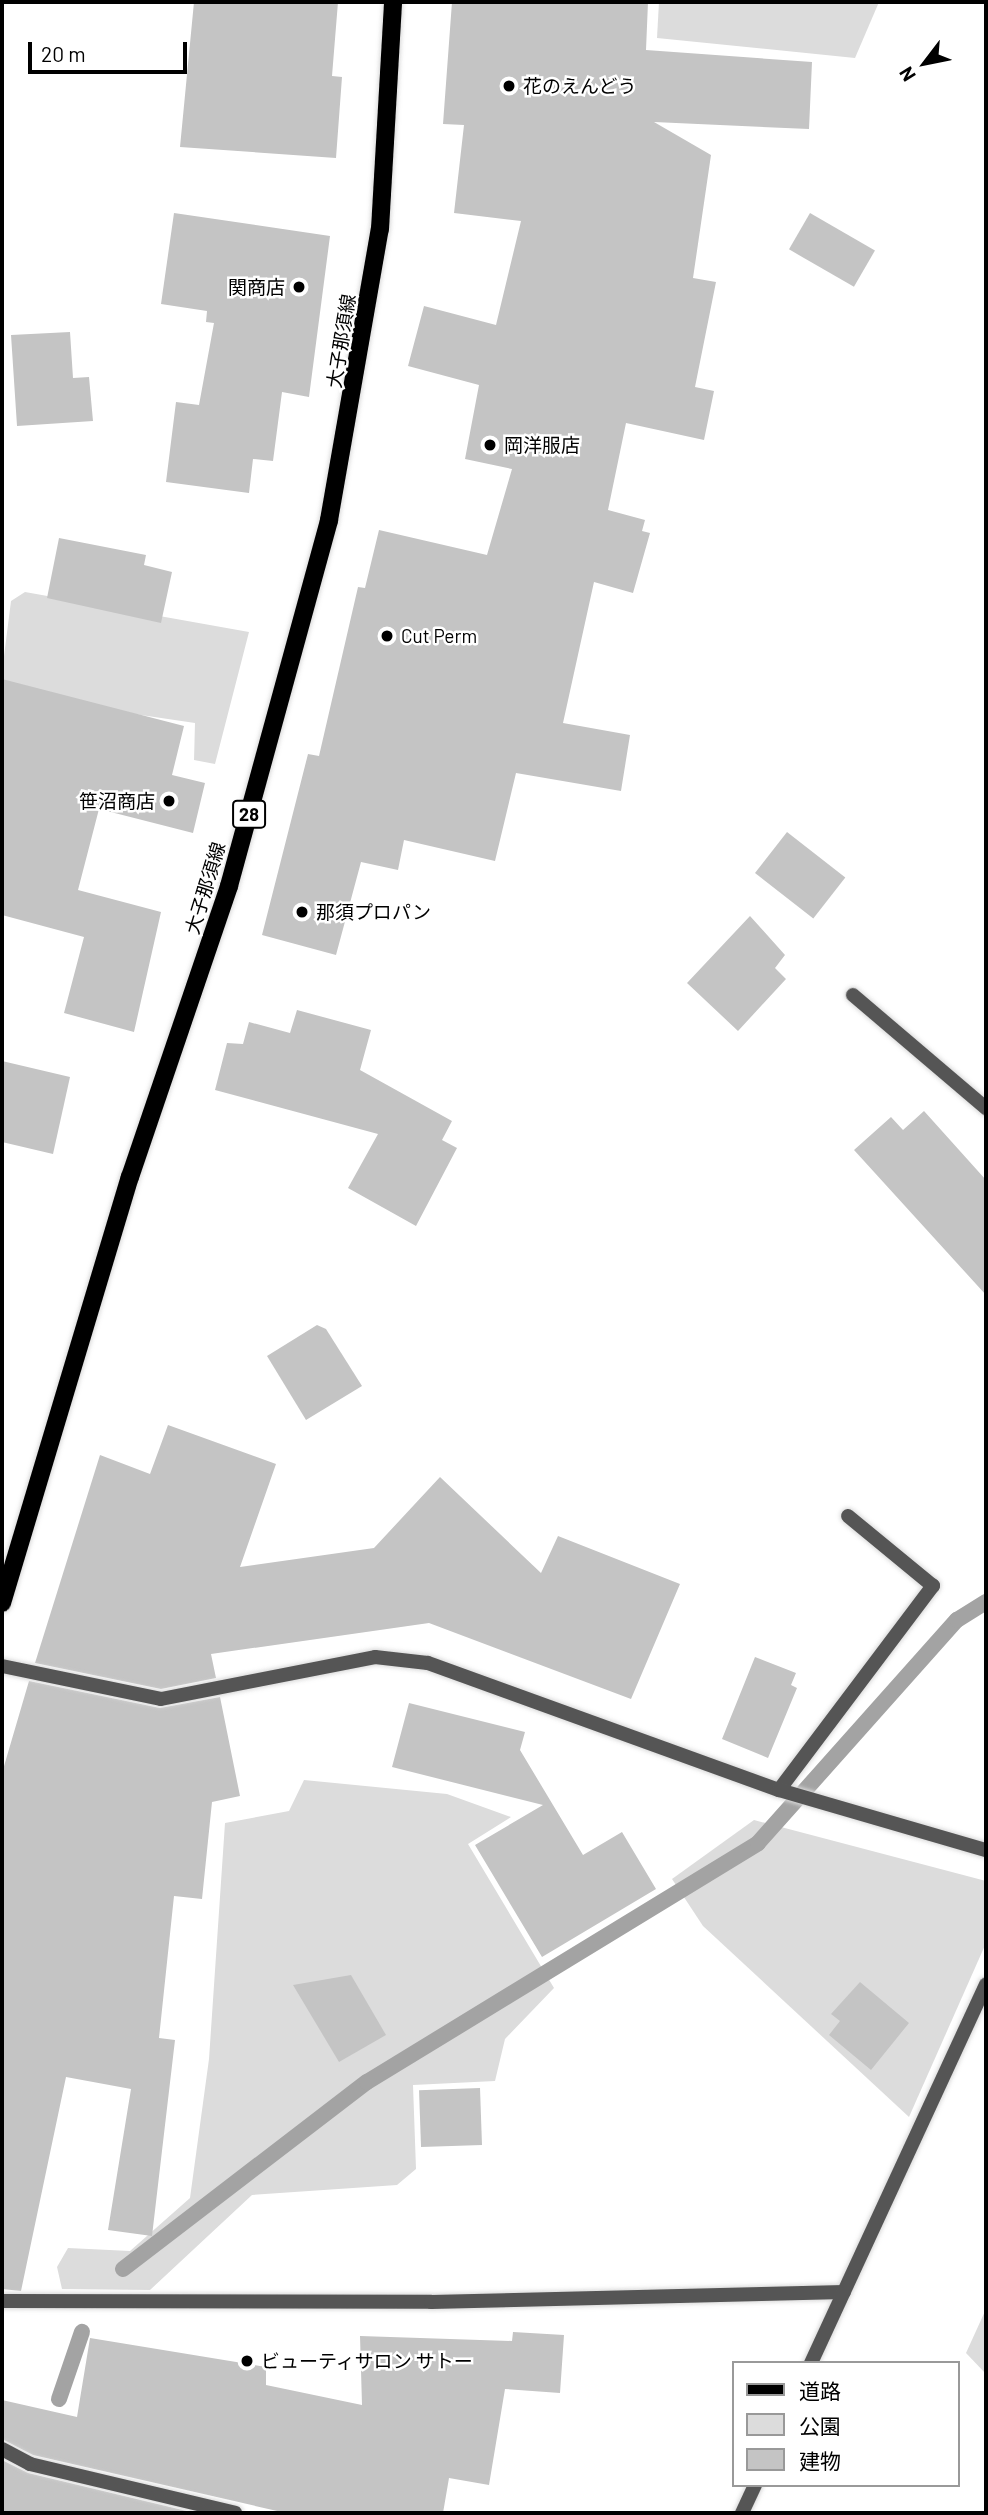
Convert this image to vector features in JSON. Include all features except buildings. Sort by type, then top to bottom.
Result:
[{"type":"main road","name":"大子那須線","points":[[2,1603],[130,1177],[229,886],[330,520],[380,229],[393,2]]},
{"type":"street","points":[[853,995],[986,1108]]},
{"type":"street","points":[[779,1790],[933,1586],[848,1516]]},
{"type":"street","points":[[2,1666],[160,1699],[375,1657],[428,1662],[779,1790],[986,1850]]},
{"type":"street","points":[[812,2361],[986,1984]]},
{"type":"street","points":[[2,2301],[431,2302],[844,2292]]},
{"type":"street","points":[[2,2449],[30,2464],[235,2513]]},
{"type":"street","points":[[742,2513],[754,2487]]},
{"type":"green space","points":[[659,2],[879,2],[855,58],[657,38]]},
{"type":"green space","points":[[25,592],[249,632],[215,764],[194,760],[195,723],[53,702],[41,766],[2,756],[2,672],[11,601]]},
{"type":"green space","points":[[304,1780],[447,1794],[511,1817],[468,1844],[554,1988],[505,2039],[495,2081],[413,2085],[416,2169],[397,2185],[252,2195],[150,2290],[62,2289],[57,2267],[68,2248],[130,2251],[190,2198],[209,2059],[225,1823],[289,1811]]},
{"type":"green space","points":[[754,1820],[986,1881],[986,1943],[909,2117],[703,1926],[672,1879]]},
{"type":"green space","points":[[986,2309],[986,2374],[966,2353]]},
{"type":"waterway","points":[[123,2269],[367,2082],[758,1843],[957,1620],[986,1602]]},
{"type":"waterway","points":[[59,2399],[82,2332]]},
{"type":"place","name":"花のえんどう","points":[[509,86]]},
{"type":"place","name":"関商店","points":[[299,287]]},
{"type":"place","name":"岡洋服店","points":[[490,445]]},
{"type":"place","name":"Cut Perm","points":[[387,636]]},
{"type":"place","name":"笹沼商店","points":[[169,801]]},
{"type":"place","name":"那須プロパン","points":[[302,912]]},
{"type":"place","name":"ビューティサロン サトー","points":[[247,2361]]}]
